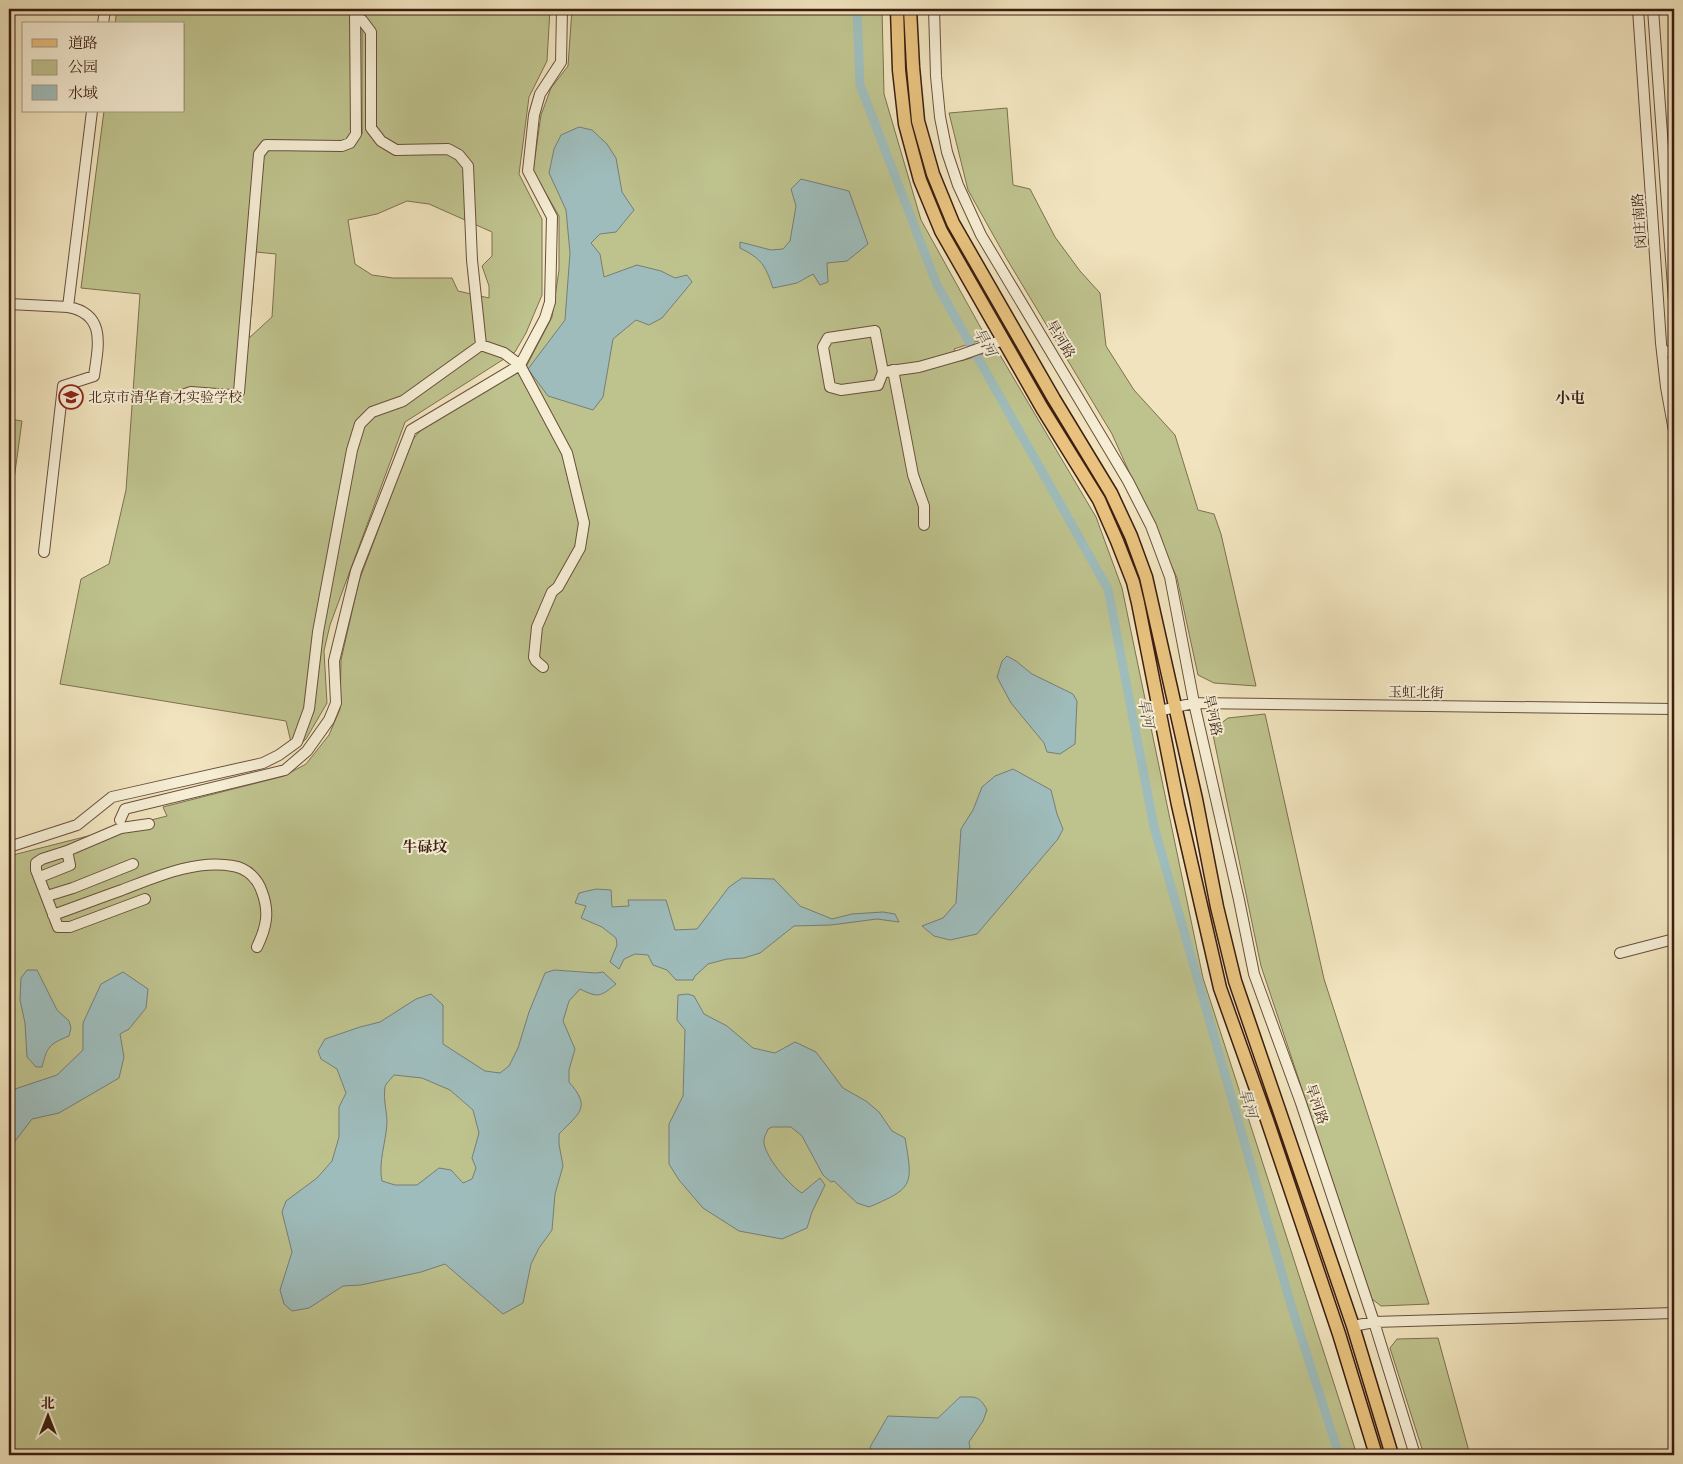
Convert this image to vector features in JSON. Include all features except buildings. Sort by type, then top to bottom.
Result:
[{"type":"main road","points":[[897,9],[898,70],[905,124],[920,180],[941,231],[998,341],[1099,500],[1133,582],[1178,805],[1220,988],[1267,1120],[1376,1455]]},
{"type":"main road","points":[[910,9],[918,121],[933,174],[949,215],[1054,399],[1111,493],[1131,536],[1152,599],[1217,907],[1235,981],[1353,1326],[1392,1455]]},
{"type":"main road","points":[[1138,602],[1152,599]]},
{"type":"main road","points":[[1314,1261],[1329,1256]]},
{"type":"main road","points":[[1360,1405],[1376,1401]]},
{"type":"street","points":[[103,22],[105,9]]},
{"type":"street","points":[[120,820],[125,809],[285,770],[307,751],[330,720],[336,703],[334,661],[356,571],[411,430],[520,365],[545,318],[550,302],[552,217],[528,171],[534,115],[540,94],[561,62],[562,9]]},
{"type":"street","name":"旱河路","points":[[934,9],[936,76],[940,117],[947,152],[958,185],[981,235],[1128,481],[1151,526],[1170,577],[1194,703],[1254,974],[1301,1103],[1374,1322],[1415,1455]]},
{"type":"street","name":"闵庄南路","points":[[1638,9],[1662,352],[1674,431]]},
{"type":"street","points":[[1653,9],[1674,301]]},
{"type":"street","points":[[355,14],[371,32],[371,128],[381,141],[396,150],[448,149],[459,155],[468,166],[472,260],[481,345]]},
{"type":"street","points":[[177,397],[191,392],[230,396],[239,392],[259,154],[266,146],[342,146],[350,143],[356,134],[355,14]]},
{"type":"street","points":[[68,307],[92,112]]},
{"type":"street","points":[[9,304],[77,308],[90,319],[99,336],[94,376],[63,386],[44,552]]},
{"type":"street","points":[[924,525],[924,506],[913,475],[888,371],[875,331],[828,338],[823,347],[830,387],[841,390],[878,385],[888,371],[919,367],[961,355],[998,341]]},
{"type":"street","points":[[481,345],[504,353],[520,365],[567,453],[584,523],[580,548],[558,587],[552,592],[537,627],[534,657],[543,667]]},
{"type":"street","points":[[9,847],[77,825],[112,797],[263,763],[279,755],[297,742],[309,709],[318,632],[352,450],[360,424],[372,412],[404,401],[481,345]]},
{"type":"street","points":[[1662,352],[1674,351]]},
{"type":"street","name":"玉虹北街","points":[[1159,711],[1194,703],[1674,709]]},
{"type":"street","points":[[145,900],[70,927],[58,927],[36,870],[36,863],[121,828],[149,824]]},
{"type":"street","points":[[40,878],[70,864],[67,851]]},
{"type":"street","points":[[47,896],[73,888],[133,864]]},
{"type":"street","points":[[54,915],[187,868],[212,865],[234,866],[249,872],[260,886],[267,904],[265,930],[257,947]]},
{"type":"street","points":[[1620,954],[1674,939]]},
{"type":"street","points":[[1353,1326],[1374,1322],[1674,1313]]},
{"type":"green space","points":[[117,9],[355,9],[362,134],[362,9],[550,9],[547,61],[529,97],[519,174],[542,219],[542,295],[526,333],[515,352],[405,422],[330,625],[324,651],[327,703],[306,739],[293,751],[286,721],[60,684],[81,579],[109,564],[126,490],[140,294],[81,288],[104,112],[185,112],[185,22],[115,22]],"holes":[[[407,201],[429,204],[492,232],[492,256],[482,266],[489,286],[489,298],[458,291],[452,278],[393,278],[372,275],[355,264],[348,220],[377,214]],[[256,252],[276,254],[272,317],[249,338]]]},
{"type":"green space","points":[[572,9],[882,9],[884,94],[921,220],[982,330],[981,340],[954,349],[961,361],[997,350],[1096,517],[1122,588],[1203,978],[1357,1455],[9,1455],[9,856],[167,816],[163,807],[284,776],[306,764],[329,735],[340,709],[341,660],[359,581],[412,440],[422,429],[526,367],[552,317],[559,270],[559,216],[533,171],[541,115],[551,88],[568,66]]},
{"type":"green space","points":[[1007,108],[1013,185],[1030,189],[1055,237],[1080,271],[1100,293],[1106,346],[1134,390],[1175,435],[1198,510],[1214,514],[1221,534],[1256,686],[1214,683],[1198,675],[1177,578],[1112,434],[1005,256],[968,190],[949,113]]},
{"type":"green space","points":[[9,419],[22,421],[9,516]]},
{"type":"green space","points":[[1265,714],[1324,979],[1429,1304],[1381,1306],[1372,1299],[1261,966],[1212,730],[1228,718]]},
{"type":"green space","points":[[1438,1338],[1470,1455],[1424,1455],[1390,1348],[1397,1339]]},
{"type":"water","points":[[579,127],[592,130],[607,144],[616,158],[622,192],[634,210],[616,232],[600,234],[591,243],[600,254],[604,277],[637,265],[661,271],[675,278],[687,275],[692,282],[662,318],[649,325],[636,320],[613,339],[603,397],[593,410],[548,396],[528,369],[565,320],[570,253],[566,210],[549,173],[554,149],[561,135]]},
{"type":"water","points":[[801,179],[849,191],[868,244],[847,261],[827,263],[828,282],[820,285],[813,274],[797,283],[773,288],[762,264],[758,259],[740,248],[740,242],[771,250],[783,249],[790,241],[796,206],[791,189]]},
{"type":"water","points":[[1007,656],[1032,674],[1073,694],[1077,701],[1075,744],[1060,754],[1047,752],[1044,743],[1011,703],[997,677],[1002,661]]},
{"type":"water","points":[[1013,769],[1051,790],[1063,829],[1058,839],[977,934],[950,940],[934,936],[922,926],[943,918],[956,903],[961,829],[973,810],[982,787],[995,776]]},
{"type":"water","points":[[742,878],[774,879],[800,906],[832,919],[852,914],[883,912],[895,914],[899,922],[877,919],[831,925],[794,926],[760,953],[744,958],[727,959],[708,964],[693,980],[676,980],[667,970],[653,965],[648,955],[635,954],[624,959],[619,969],[610,962],[617,945],[616,938],[602,927],[581,918],[586,906],[575,903],[579,893],[596,889],[611,890],[612,907],[629,906],[628,900],[666,900],[675,930],[697,929],[729,887]]},
{"type":"water","points":[[27,970],[37,970],[57,1010],[69,1021],[71,1028],[69,1036],[57,1041],[47,1051],[42,1067],[36,1067],[27,1057],[25,1023],[20,1000],[21,978]]},
{"type":"water","points":[[554,970],[603,972],[616,984],[599,995],[580,989],[569,1001],[563,1021],[575,1049],[569,1070],[569,1082],[580,1098],[581,1104],[577,1115],[559,1134],[563,1166],[555,1194],[552,1230],[539,1248],[531,1264],[523,1303],[503,1314],[445,1264],[421,1272],[361,1285],[343,1286],[309,1308],[292,1311],[284,1304],[280,1290],[292,1252],[282,1212],[286,1201],[317,1178],[332,1161],[339,1137],[339,1107],[346,1093],[337,1069],[321,1059],[318,1051],[325,1039],[380,1022],[416,999],[431,994],[443,1005],[443,1044],[485,1071],[500,1073],[509,1066],[518,1048],[529,1012],[545,973]],"holes":[[[394,1075],[422,1078],[450,1090],[473,1110],[479,1133],[472,1158],[476,1168],[472,1179],[463,1183],[451,1170],[439,1168],[417,1185],[395,1185],[382,1181],[382,1160],[387,1123],[384,1096],[386,1086]]]},
{"type":"water","points":[[123,972],[148,989],[146,1008],[129,1029],[120,1034],[124,1057],[119,1078],[59,1113],[32,1119],[9,1149],[9,1091],[57,1075],[83,1050],[83,1023],[101,984]]},
{"type":"water","points":[[688,994],[694,996],[704,1014],[727,1026],[753,1048],[775,1053],[795,1042],[816,1052],[843,1088],[866,1101],[879,1112],[892,1131],[905,1138],[909,1175],[907,1183],[902,1189],[884,1201],[869,1207],[857,1203],[834,1181],[831,1182],[823,1175],[802,1136],[791,1127],[772,1127],[768,1129],[765,1136],[765,1146],[772,1161],[785,1177],[802,1193],[820,1178],[825,1185],[812,1212],[807,1228],[782,1239],[739,1231],[703,1208],[679,1180],[669,1164],[669,1124],[683,1096],[685,1030],[677,1020],[678,995]]},
{"type":"water","points":[[960,1397],[979,1399],[987,1410],[983,1421],[969,1442],[971,1455],[875,1455],[870,1447],[888,1416],[938,1418]]},
{"type":"waterway","name":"旱河","points":[[857,9],[860,85],[937,285],[1108,589],[1154,827],[1291,1305],[1339,1455]]},
{"type":"place","name":"北京市清华育才实验学校","points":[[71,397]]},
{"type":"district","name":"小屯","points":[[1570,398]]},
{"type":"district","name":"牛碌坟","points":[[425,847]]}]
